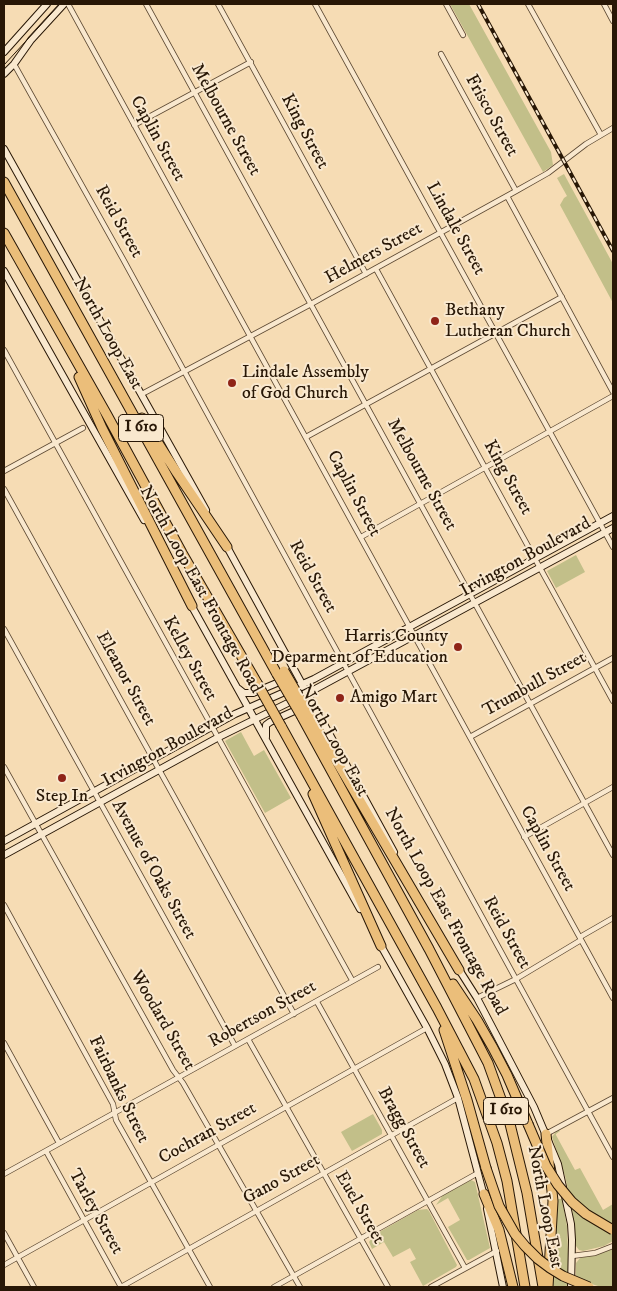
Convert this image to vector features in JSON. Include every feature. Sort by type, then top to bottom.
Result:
[{"type":"highway","name":"North Loop East","points":[[4,182],[267,656],[281,672],[305,715],[488,1063],[510,1124],[527,1193],[543,1287]]},
{"type":"highway","name":"North Loop East","points":[[4,233],[182,553],[289,739],[438,1008],[474,1080],[497,1143],[507,1181],[525,1287]]},
{"type":"highway","points":[[58,329],[102,428],[192,606]]},
{"type":"highway","points":[[86,329],[176,474],[227,547]]},
{"type":"highway","points":[[305,715],[459,970]]},
{"type":"highway","points":[[289,739],[381,946]]},
{"type":"highway","points":[[429,949],[489,1041],[507,1075],[546,1166],[558,1185],[572,1202],[586,1214],[613,1230]]},
{"type":"highway","points":[[438,1008],[499,1206],[515,1234],[538,1260],[563,1276],[589,1287]]},
{"type":"highway","points":[[546,1134],[553,1201],[548,1287]]},
{"type":"highway","points":[[484,1194],[501,1236],[513,1287]]},
{"type":"main road","points":[[4,52],[47,4]]},
{"type":"main road","points":[[4,74],[14,64],[31,40],[66,4]]},
{"type":"main road","name":"North Loop East Frontage Road","points":[[4,149],[294,666],[459,970],[477,998],[534,1107],[562,1179],[571,1224],[571,1287]]},
{"type":"main road","name":"North Loop East Frontage Road","points":[[4,270],[427,1028],[445,1064],[458,1098],[484,1194],[503,1287]]},
{"type":"main road","name":"Irvington Boulevard","points":[[4,841],[248,708],[343,662],[613,516]]},
{"type":"main road","name":"Irvington Boulevard","points":[[4,855],[217,738],[348,672],[613,528]]},
{"type":"main road","points":[[238,689],[244,693],[253,693],[288,678],[294,666]]},
{"type":"main road","points":[[266,740],[266,725],[270,722],[308,707],[320,716]]},
{"type":"street","name":"Caplin Street","points":[[66,4],[251,336],[613,998]]},
{"type":"street","name":"Melbourne Street","points":[[146,4],[613,855]]},
{"type":"street","name":"King Street","points":[[218,4],[366,274]]},
{"type":"street","name":"Lindale Street","points":[[315,4],[613,547]]},
{"type":"street","points":[[446,4],[463,35]]},
{"type":"street","points":[[528,4],[601,135]]},
{"type":"street","points":[[604,4],[613,22]]},
{"type":"street","name":"Frisco Street","points":[[441,54],[516,191]]},
{"type":"street","points":[[134,125],[251,62]]},
{"type":"street","name":"Reid Street","points":[[14,64],[123,259],[613,1158]]},
{"type":"street","name":"Helmers Street","points":[[142,394],[376,269],[548,173],[573,153],[613,128]]},
{"type":"street","points":[[507,196],[613,392]]},
{"type":"street","name":"King Street","points":[[376,269],[613,701]]},
{"type":"street","points":[[306,438],[562,297]]},
{"type":"street","name":"Kelley Street","points":[[4,350],[352,980]]},
{"type":"street","points":[[360,537],[613,396]]},
{"type":"street","points":[[4,471],[82,428]]},
{"type":"street","name":"Eleanor Street","points":[[4,490],[294,1014]]},
{"type":"street","name":"Avenue of Oaks Street","points":[[4,629],[235,1046]]},
{"type":"street","name":"Trumbull Street","points":[[470,737],[613,658]]},
{"type":"street","name":"Woodard Street","points":[[4,767],[173,1070],[300,1287]]},
{"type":"street","points":[[524,836],[613,787]]},
{"type":"street","name":"Fairbanks Street","points":[[4,905],[114,1104],[116,1120],[210,1287]]},
{"type":"street","points":[[477,998],[516,979],[613,918]]},
{"type":"street","name":"Robertson Street","points":[[4,1174],[378,967]]},
{"type":"street","name":"Bragg Street","points":[[317,1002],[465,1268]]},
{"type":"street","name":"Cochran Street","points":[[4,1265],[427,1028]]},
{"type":"street","name":"Euel Street","points":[[248,1039],[388,1287]]},
{"type":"street","points":[[4,1043],[59,1143]]},
{"type":"street","name":"Gano Street","points":[[121,1287],[458,1098]]},
{"type":"street","points":[[546,1134],[613,1098]]},
{"type":"street","name":"Tarley Street","points":[[46,1151],[121,1287]]},
{"type":"street","points":[[274,1287],[478,1173]]},
{"type":"street","points":[[4,1233],[34,1287]]},
{"type":"street","points":[[572,1256],[595,1253],[613,1246]]},
{"type":"street","points":[[431,1287],[497,1251]]},
{"type":"shaded area","points":[[450,4],[469,4],[551,152],[553,165],[543,172]]},
{"type":"shaded area","points":[[564,174],[613,264],[613,303],[560,205],[567,196],[557,178]]},
{"type":"shaded area","points":[[576,555],[585,572],[556,588],[547,571]]},
{"type":"shaded area","points":[[241,732],[254,756],[264,750],[291,798],[265,813],[225,741]]},
{"type":"shaded area","points":[[373,1114],[382,1130],[382,1134],[352,1151],[341,1132]]},
{"type":"shaded area","points":[[558,1129],[560,1131],[556,1135],[575,1170],[580,1168],[603,1210],[613,1204],[613,1241],[604,1246],[583,1251],[579,1250],[576,1246],[572,1209],[565,1176],[552,1137]]},
{"type":"shaded area","points":[[471,1180],[475,1182],[490,1248],[467,1260],[448,1227],[460,1220],[448,1198],[436,1205],[443,1195]]},
{"type":"shaded area","points":[[555,1199],[562,1199],[567,1226],[568,1287],[553,1287]]},
{"type":"shaded area","points":[[427,1209],[457,1265],[423,1286],[410,1262],[416,1259],[410,1248],[393,1257],[384,1242],[372,1249],[369,1242],[374,1235],[418,1210]]},
{"type":"shaded area","points":[[613,1248],[613,1287],[598,1286],[576,1279],[576,1263],[580,1258]]},
{"type":"tram line","points":[[4,65],[60,4]]},
{"type":"railway","points":[[478,4],[613,251]]},
{"type":"place","name":"Bethany Lutheran Church","points":[[435,321]]},
{"type":"place","name":"Lindale Assembly of God Church","points":[[232,383]]},
{"type":"place","name":"Harris County Deparment of Education","points":[[458,647]]},
{"type":"place","name":"Amigo Mart","points":[[340,698]]},
{"type":"place","name":"Step In","points":[[62,778]]}]
